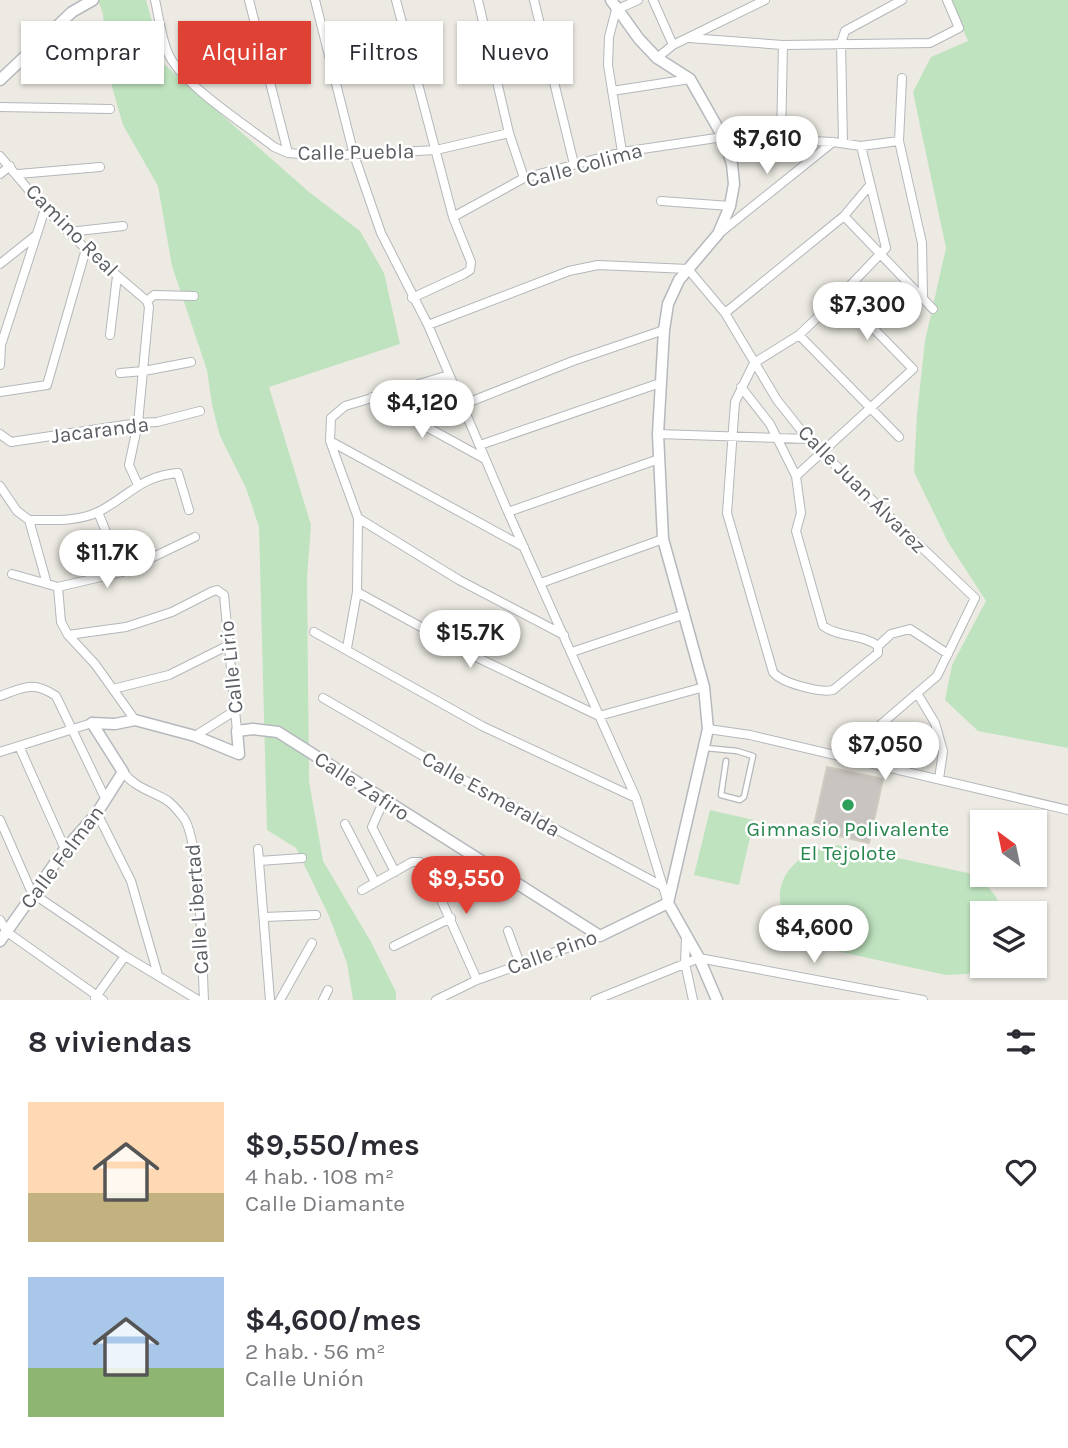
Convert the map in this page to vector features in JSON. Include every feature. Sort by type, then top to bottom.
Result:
[{"type":"street","points":[[0,80],[72,12],[93,0]]},
{"type":"street","name":"Calle Puebla","points":[[155,0],[168,53],[176,67],[199,89],[274,147],[288,153],[323,156],[436,150],[509,133]]},
{"type":"street","points":[[249,0],[288,153]]},
{"type":"street","points":[[315,0],[354,155],[381,233],[428,325],[636,798],[668,903],[699,958],[717,1000]]},
{"type":"street","points":[[396,0],[453,217],[471,262],[470,270],[464,274],[412,298]]},
{"type":"street","points":[[478,0],[509,133],[524,178]]},
{"type":"street","points":[[534,0],[574,164]]},
{"type":"street","points":[[613,5],[638,0]]},
{"type":"street","points":[[653,0],[673,45]]},
{"type":"street","points":[[657,58],[673,45],[765,0]]},
{"type":"street","points":[[668,903],[708,729],[705,687],[663,539],[659,500],[660,383],[668,304],[679,280],[718,234],[838,142],[841,43],[845,31],[902,0]]},
{"type":"street","points":[[689,37],[783,46],[930,43],[959,29],[947,0]]},
{"type":"street","points":[[613,5],[657,58],[690,79],[723,137],[732,164],[734,184],[730,206],[718,234]]},
{"type":"street","points":[[613,5],[608,65],[622,152]]},
{"type":"street","points":[[781,139],[783,46]]},
{"type":"street","points":[[902,78],[899,141],[922,243],[923,296]]},
{"type":"street","points":[[612,91],[690,79]]},
{"type":"street","points":[[0,107],[110,109]]},
{"type":"street","name":"Calle Colima","points":[[453,217],[524,178],[622,152],[723,137],[838,142],[861,146],[899,141]]},
{"type":"street","points":[[843,757],[937,676],[948,654],[910,629],[891,634],[878,646],[878,653],[833,690],[825,692],[776,676],[727,513],[735,402],[754,363],[799,335],[886,248],[861,146]]},
{"type":"street","name":"Camino Real","points":[[0,156],[45,209],[147,301]]},
{"type":"street","points":[[0,174],[10,166]]},
{"type":"street","points":[[18,174],[100,167]]},
{"type":"street","points":[[725,313],[844,216],[870,185]]},
{"type":"street","points":[[661,201],[730,206]]},
{"type":"street","points":[[0,365],[1,345],[45,209]]},
{"type":"street","points":[[844,216],[933,309]]},
{"type":"street","points":[[69,232],[123,226]]},
{"type":"street","points":[[0,264],[35,236]]},
{"type":"street","points":[[0,392],[47,385],[86,248]]},
{"type":"street","points":[[428,325],[569,271],[598,265],[688,269]]},
{"type":"street","name":"Calle Juan Álvarez","points":[[688,269],[725,313],[777,400],[808,439],[975,598],[948,654]]},
{"type":"street","points":[[110,335],[117,276]]},
{"type":"street","points":[[138,485],[129,466],[144,371],[149,307],[147,301],[154,295],[194,296]]},
{"type":"street","points":[[796,476],[913,369],[841,295]]},
{"type":"street","points":[[462,405],[573,361],[664,330]]},
{"type":"street","points":[[799,335],[899,437]]},
{"type":"street","points":[[120,373],[191,362]]},
{"type":"street","points":[[346,648],[357,592],[358,519],[330,442],[331,418],[345,406],[449,375]]},
{"type":"street","points":[[480,445],[660,383]]},
{"type":"street","points":[[741,387],[770,424],[796,476],[802,513],[796,531],[823,626],[832,632],[878,646]]},
{"type":"street","points":[[372,397],[485,458]]},
{"type":"street","name":"Jacaranda","points":[[0,434],[10,442],[138,422],[157,422],[200,411]]},
{"type":"street","points":[[658,434],[808,439]]},
{"type":"street","points":[[330,442],[525,547]]},
{"type":"street","points":[[508,512],[659,459]]},
{"type":"street","points":[[29,520],[71,520],[98,513],[138,485],[158,475],[178,473],[189,510]]},
{"type":"street","points":[[0,486],[18,511],[29,520],[47,584]]},
{"type":"street","points":[[98,513],[122,572]]},
{"type":"street","points":[[358,519],[459,580],[564,635]]},
{"type":"street","points":[[12,574],[58,587],[122,572],[195,537]]},
{"type":"street","points":[[541,583],[663,539]]},
{"type":"street","points":[[58,587],[61,622],[68,635],[95,664],[135,719]]},
{"type":"street","name":"Calle Lirio","points":[[68,635],[126,627],[172,612],[217,590],[224,595],[239,754],[195,736]]},
{"type":"street","points":[[357,592],[476,657],[599,716],[705,687]]},
{"type":"street","points":[[572,652],[685,614]]},
{"type":"street","points":[[314,632],[482,726],[636,798]]},
{"type":"street","points":[[113,689],[169,675],[229,645]]},
{"type":"street","points":[[0,696],[29,686],[42,687],[56,696],[106,800]]},
{"type":"street","points":[[917,693],[935,723],[943,751],[939,779]]},
{"type":"street","name":"Calle Esmeralda","points":[[323,698],[466,781],[662,886]]},
{"type":"street","points":[[0,752],[92,723],[115,724],[135,719],[195,736],[236,710]]},
{"type":"street","points":[[92,723],[123,772]]},
{"type":"street","name":"Calle Zafiro","points":[[237,731],[253,729],[278,732],[600,936]]},
{"type":"street","points":[[708,729],[750,735],[1068,810]]},
{"type":"street","points":[[19,746],[65,849]]},
{"type":"street","name":"Calle Felman","points":[[3,937],[65,849],[97,813],[123,772]]},
{"type":"street","name":"Calle Libertad","points":[[123,772],[131,782],[169,802],[186,820],[192,833],[204,1000]]},
{"type":"street","points":[[384,800],[372,827],[395,872]]},
{"type":"street","points":[[97,813],[131,881],[158,975]]},
{"type":"street","points":[[0,820],[32,893],[125,956],[198,1000]]},
{"type":"street","points":[[345,824],[375,882]]},
{"type":"street","points":[[258,849],[270,1000]]},
{"type":"street","points":[[259,860],[302,858]]},
{"type":"street","points":[[362,890],[412,862],[420,862],[426,866],[477,979]]},
{"type":"street","name":"Calle Pino","points":[[436,1000],[477,979],[600,936],[668,903]]},
{"type":"street","points":[[264,917],[316,915]]},
{"type":"street","points":[[394,946],[451,918]]},
{"type":"street","points":[[0,920],[3,937],[97,999],[125,956]]},
{"type":"street","points":[[508,931],[520,964]]},
{"type":"street","points":[[686,937],[685,963],[694,1000]]},
{"type":"street","points":[[280,1000],[312,943]]},
{"type":"street","points":[[596,1000],[699,958],[923,1000]]},
{"type":"street","points":[[323,1000],[328,990]]},
{"type":"lane","points":[[705,748],[737,751],[753,756],[744,797],[740,800],[721,795],[726,761]]},
{"type":"green space","points":[[98,0],[146,0],[152,21],[104,21]]},
{"type":"green space","points":[[951,0],[1068,0],[1068,748],[978,731],[945,700],[952,665],[986,601],[948,542],[914,472],[925,341],[946,248],[913,92],[931,57],[968,41]]},
{"type":"green space","points":[[164,64],[178,76],[178,84],[187,84],[309,192],[360,231],[384,273],[400,344],[269,387],[311,525],[307,578],[309,781],[323,861],[371,942],[396,992],[396,1000],[353,1000],[347,963],[329,916],[296,848],[267,830],[259,527],[246,488],[220,436],[207,370],[172,266],[158,186],[123,125],[111,84],[164,84]]},
{"type":"green space","points":[[710,810],[754,820],[739,885],[694,875]]},
{"type":"green space","points":[[837,845],[968,873],[970,887],[987,887],[998,901],[970,901],[970,972],[946,975],[813,946],[796,932],[785,917],[780,901],[781,886],[788,872],[799,860],[816,851]]},
{"type":"building","name":"Gimnasio Polivalente El Tejolote","points":[[827,767],[883,779],[869,843],[813,830]]},
{"type":"place","name":"Gimnasio Polivalente El Tejolote","points":[[848,805]]}]
